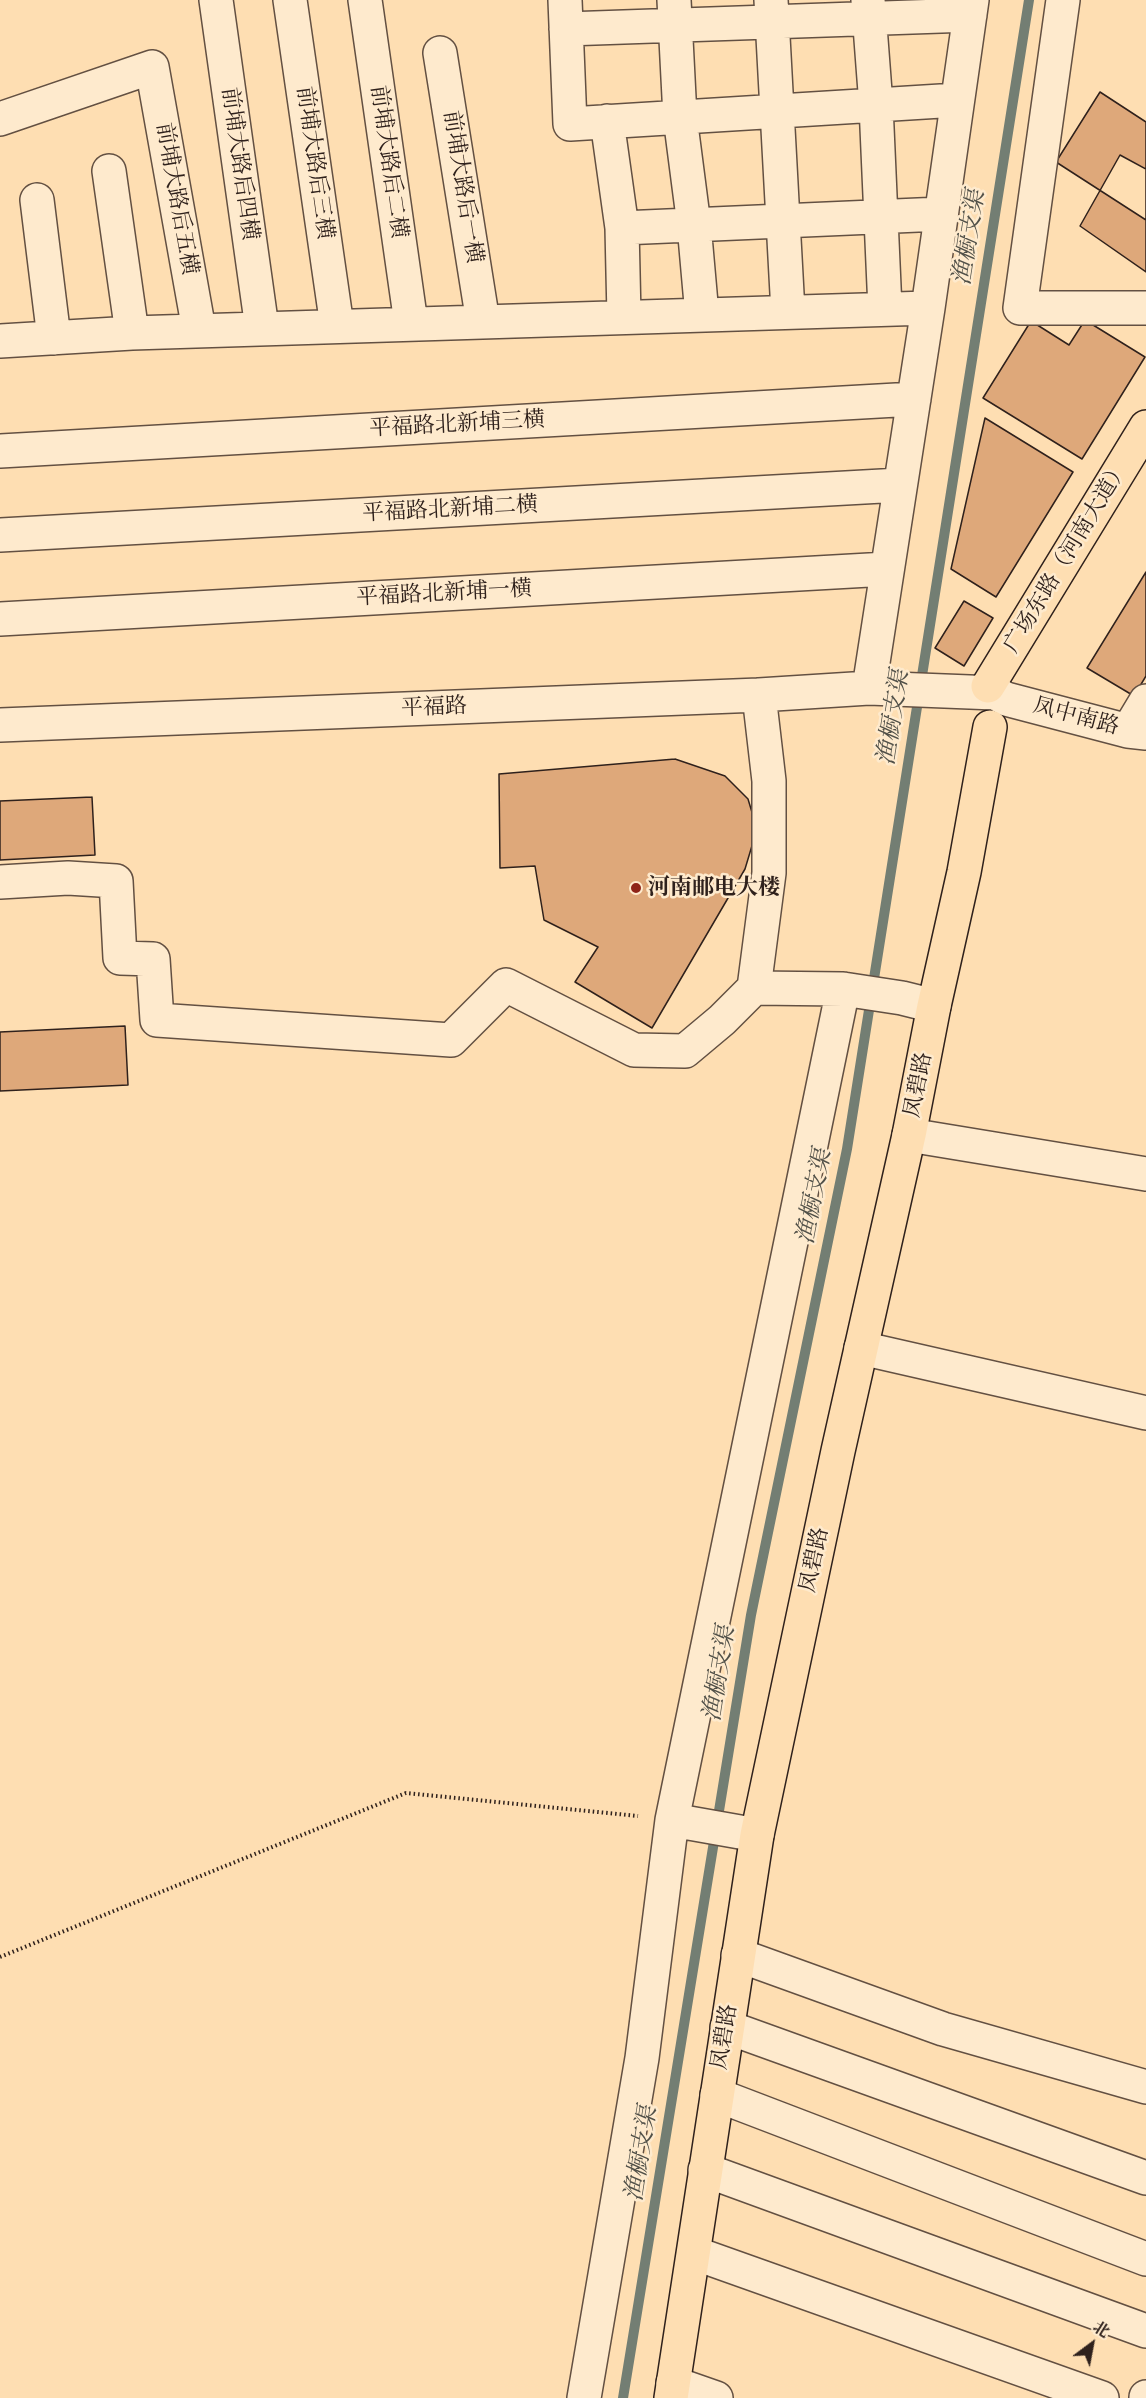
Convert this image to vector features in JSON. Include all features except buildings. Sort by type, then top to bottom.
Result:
[{"type":"main road","name":"广场东路（河南大道）","points":[[997,693],[1146,427]]},
{"type":"main road","name":"凤碧路","points":[[672,2391],[757,1835],[909,1135],[934,1006],[964,872],[990,727]]},
{"type":"street","name":"前埔大路后四横","points":[[216,0],[262,328]]},
{"type":"street","name":"前埔大路后三横","points":[[291,0],[337,326]]},
{"type":"street","name":"前埔大路后二横","points":[[365,0],[411,323]]},
{"type":"street","points":[[1063,0],[1020,308],[1146,308]]},
{"type":"street","points":[[868,688],[928,308],[971,8],[566,14],[570,124],[957,100]]},
{"type":"street","points":[[868,9],[876,105],[885,309]]},
{"type":"street","points":[[772,11],[788,312]]},
{"type":"street","points":[[674,13],[680,117],[694,225],[702,315]]},
{"type":"street","name":"前埔大路后一横","points":[[440,52],[483,322]]},
{"type":"street","name":"前埔大路后五横","points":[[0,120],[152,67],[199,330]]},
{"type":"street","points":[[607,122],[621,228],[624,317]]},
{"type":"street","points":[[110,171],[132,333]]},
{"type":"street","points":[[37,200],[54,338]]},
{"type":"street","points":[[621,228],[941,214]]},
{"type":"street","points":[[0,341],[199,330],[928,308]]},
{"type":"street","name":"平福路北新埔三横","points":[[0,451],[914,399]]},
{"type":"street","name":"平福路北新埔二横","points":[[0,535],[900,485]]},
{"type":"street","name":"平福路北新埔一横","points":[[0,619],[887,569]]},
{"type":"street","name":"平福路","points":[[0,725],[759,695],[868,688],[944,691]]},
{"type":"street","name":"凤中南路","points":[[944,691],[997,693],[1137,732]]},
{"type":"street","points":[[0,882],[68,878],[116,881],[120,958],[153,959],[157,1020],[451,1040],[506,985],[634,1050],[685,1051],[722,1020],[754,988],[769,873],[769,781],[759,695]]},
{"type":"street","points":[[1137,732],[1146,701]]},
{"type":"street","points":[[754,988],[843,989],[902,998],[934,1006]]},
{"type":"street","points":[[584,2398],[642,2058],[672,1820],[843,989]]},
{"type":"street","points":[[909,1135],[1146,1174]]},
{"type":"street","points":[[861,1348],[1146,1413]]},
{"type":"street","points":[[672,1820],[757,1835]]},
{"type":"street","points":[[738,1955],[943,2029],[1146,2088]]},
{"type":"street","points":[[727,2027],[1146,2178]]},
{"type":"street","points":[[717,2095],[1146,2259]]},
{"type":"street","points":[[705,2170],[1146,2331]]},
{"type":"street","points":[[694,2253],[1102,2398]]},
{"type":"street","points":[[672,2391],[716,2398]]},
{"type":"path","points":[[0,1957],[405,1793],[672,1820]]},
{"type":"waterway","name":"渔橱支渠","points":[[623,2398],[751,1615],[847,1149],[1029,0]]},
{"type":"place","name":"河南邮电大楼","points":[[636,888]]}]
